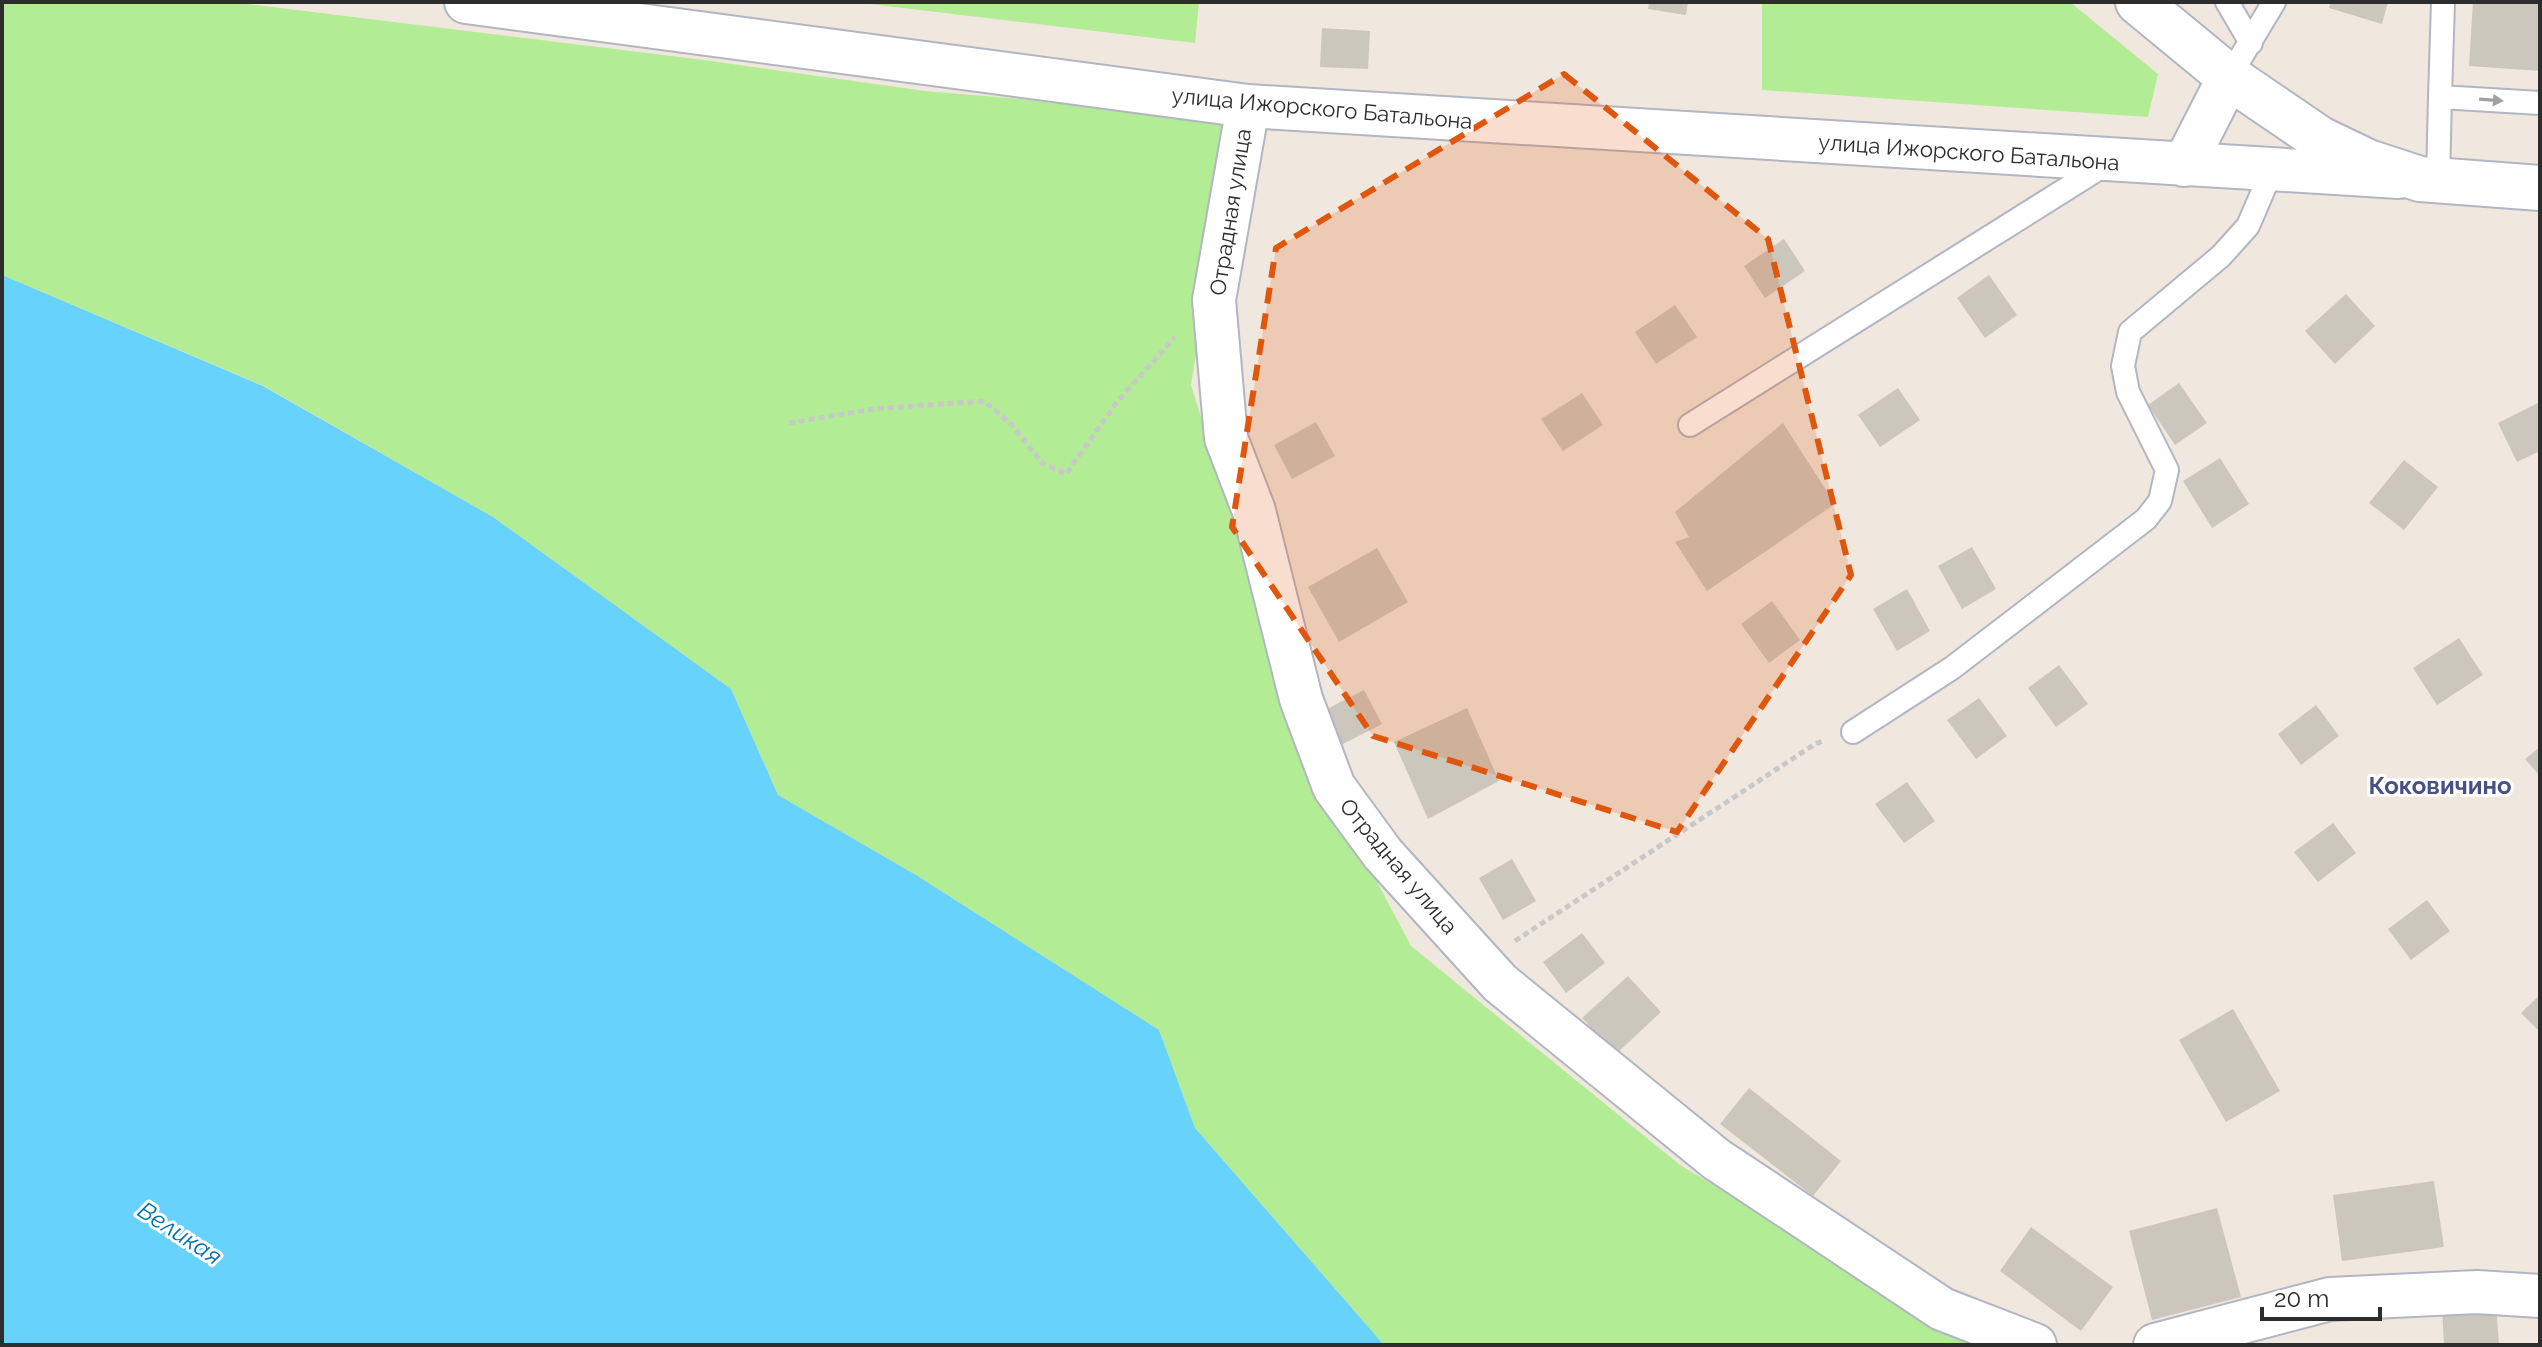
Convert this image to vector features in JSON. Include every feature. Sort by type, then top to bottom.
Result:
[{"type":"street","name":"улица Ижорского Батальона","points":[[466,2],[1248,106],[2540,188]]},
{"type":"street","points":[[2138,2],[2240,60],[2320,139],[2368,162],[2429,179]]},
{"type":"street","points":[[2184,165],[2240,60]]},
{"type":"street","name":"Отрадная улица","points":[[1248,106],[1214,300],[1226,438],[1254,511],[1301,699],[1334,787],[1383,854],[1500,983],[1716,1159],[1942,1309],[2035,1345]]},
{"type":"street","points":[[2155,1345],[2330,1299],[2477,1292],[2540,1296]]},
{"type":"lane","points":[[2227,2],[2240,60]]},
{"type":"lane","points":[[2240,60],[2274,2]]},
{"type":"lane","points":[[2429,179],[2440,97],[2443,2]]},
{"type":"lane","points":[[2440,97],[2540,103]]},
{"type":"lane","points":[[1690,425],[2110,161]]},
{"type":"lane","points":[[1853,732],[1952,668],[2146,519],[2160,501],[2167,470],[2128,392],[2123,366],[2130,332],[2221,256],[2248,226],[2272,170]]},
{"type":"path","points":[[789,423],[874,409],[984,401],[1012,425],[1042,463],[1066,474],[1117,402],[1183,328],[1214,300]]},
{"type":"path","points":[[1481,963],[1815,744],[1853,732]]},
{"type":"highlighted area","points":[[1564,74],[1768,239],[1851,575],[1677,832],[1373,736],[1232,527],[1276,248]]},
{"type":"green space","points":[[2,2],[231,2],[704,60],[925,91],[1233,124],[1191,385],[1300,736],[1411,946],[1680,1165],[1982,1345],[1384,1345],[1195,1128],[1159,1030],[916,875],[778,795],[731,689],[493,517],[264,386],[2,275]]},
{"type":"green space","points":[[853,2],[1199,2],[1195,43]]},
{"type":"green space","points":[[1762,2],[2070,2],[2158,74],[2148,117],[1762,90]]},
{"type":"water","name":"Великая","points":[[2,275],[263,386],[493,517],[731,689],[778,795],[916,875],[1159,1030],[1195,1128],[1384,1345],[2,1345]]},
{"type":"building","points":[[1649,2],[1688,2],[1686,15],[1648,9]]},
{"type":"building","points":[[2331,2],[2388,2],[2382,24],[2329,8]]},
{"type":"building","points":[[2473,2],[2540,2],[2540,71],[2469,66]]},
{"type":"building","points":[[1322,28],[1370,31],[1368,69],[1320,67]]},
{"type":"building","points":[[1784,239],[1805,271],[1765,298],[1744,266]]},
{"type":"building","points":[[1989,275],[2017,315],[1985,338],[1957,298]]},
{"type":"building","points":[[2346,294],[2375,326],[2335,364],[2305,331]]},
{"type":"building","points":[[1675,305],[1697,337],[1656,364],[1635,332]]},
{"type":"building","points":[[2179,383],[2207,423],[2175,445],[2148,405]]},
{"type":"building","points":[[1898,388],[1920,420],[1880,447],[1858,415]]},
{"type":"building","points":[[1582,393],[1603,425],[1563,451],[1541,419]]},
{"type":"building","points":[[2540,402],[2540,451],[2517,462],[2498,423]]},
{"type":"building","points":[[1316,422],[1335,456],[1292,479],[1274,445]]},
{"type":"building","points":[[1783,423],[1835,504],[1707,591],[1675,542],[1689,537],[1675,512]]},
{"type":"building","points":[[2220,458],[2249,504],[2212,528],[2183,481]]},
{"type":"building","points":[[2404,460],[2438,487],[2404,530],[2369,503]]},
{"type":"building","points":[[1972,547],[1996,589],[1962,609],[1938,566]]},
{"type":"building","points":[[1377,548],[1408,602],[1339,642],[1308,587]]},
{"type":"building","points":[[1907,589],[1930,631],[1897,651],[1873,609]]},
{"type":"building","points":[[1772,601],[1800,640],[1769,663],[1741,624]]},
{"type":"building","points":[[2459,638],[2483,675],[2437,705],[2413,668]]},
{"type":"building","points":[[2059,665],[2088,704],[2056,727],[2028,688]]},
{"type":"building","points":[[1364,690],[1382,724],[1339,746],[1321,712]]},
{"type":"building","points":[[1979,698],[2007,736],[1976,759],[1947,720]]},
{"type":"building","points":[[2316,705],[2339,736],[2301,765],[2278,734]]},
{"type":"building","points":[[1467,708],[1499,781],[1428,819],[1394,742]]},
{"type":"building","points":[[2540,747],[2540,776],[2525,759]]},
{"type":"building","points":[[1907,782],[1935,821],[1904,843],[1875,804]]},
{"type":"building","points":[[2333,823],[2356,853],[2318,882],[2294,852]]},
{"type":"building","points":[[1512,859],[1536,901],[1503,920],[1479,878]]},
{"type":"building","points":[[2427,900],[2450,931],[2411,960],[2388,929]]},
{"type":"building","points":[[1582,933],[1605,963],[1566,993],[1543,962]]},
{"type":"building","points":[[1628,976],[1661,1012],[1616,1054],[1582,1018]]},
{"type":"building","points":[[2540,995],[2540,1032],[2521,1013]]},
{"type":"building","points":[[2233,1009],[2280,1091],[2226,1122],[2179,1040]]},
{"type":"building","points":[[1749,1088],[1841,1161],[1813,1196],[1720,1124]]},
{"type":"building","points":[[2434,1181],[2444,1247],[2342,1261],[2333,1195]]},
{"type":"building","points":[[2217,1208],[2241,1297],[2152,1320],[2129,1231]]},
{"type":"building","points":[[2031,1227],[2113,1287],[2081,1331],[2000,1271]]},
{"type":"building","points":[[2496,1305],[2499,1345],[2444,1345],[2442,1309]]},
{"type":"district","name":"Коковичино","points":[[2440,785]]}]
